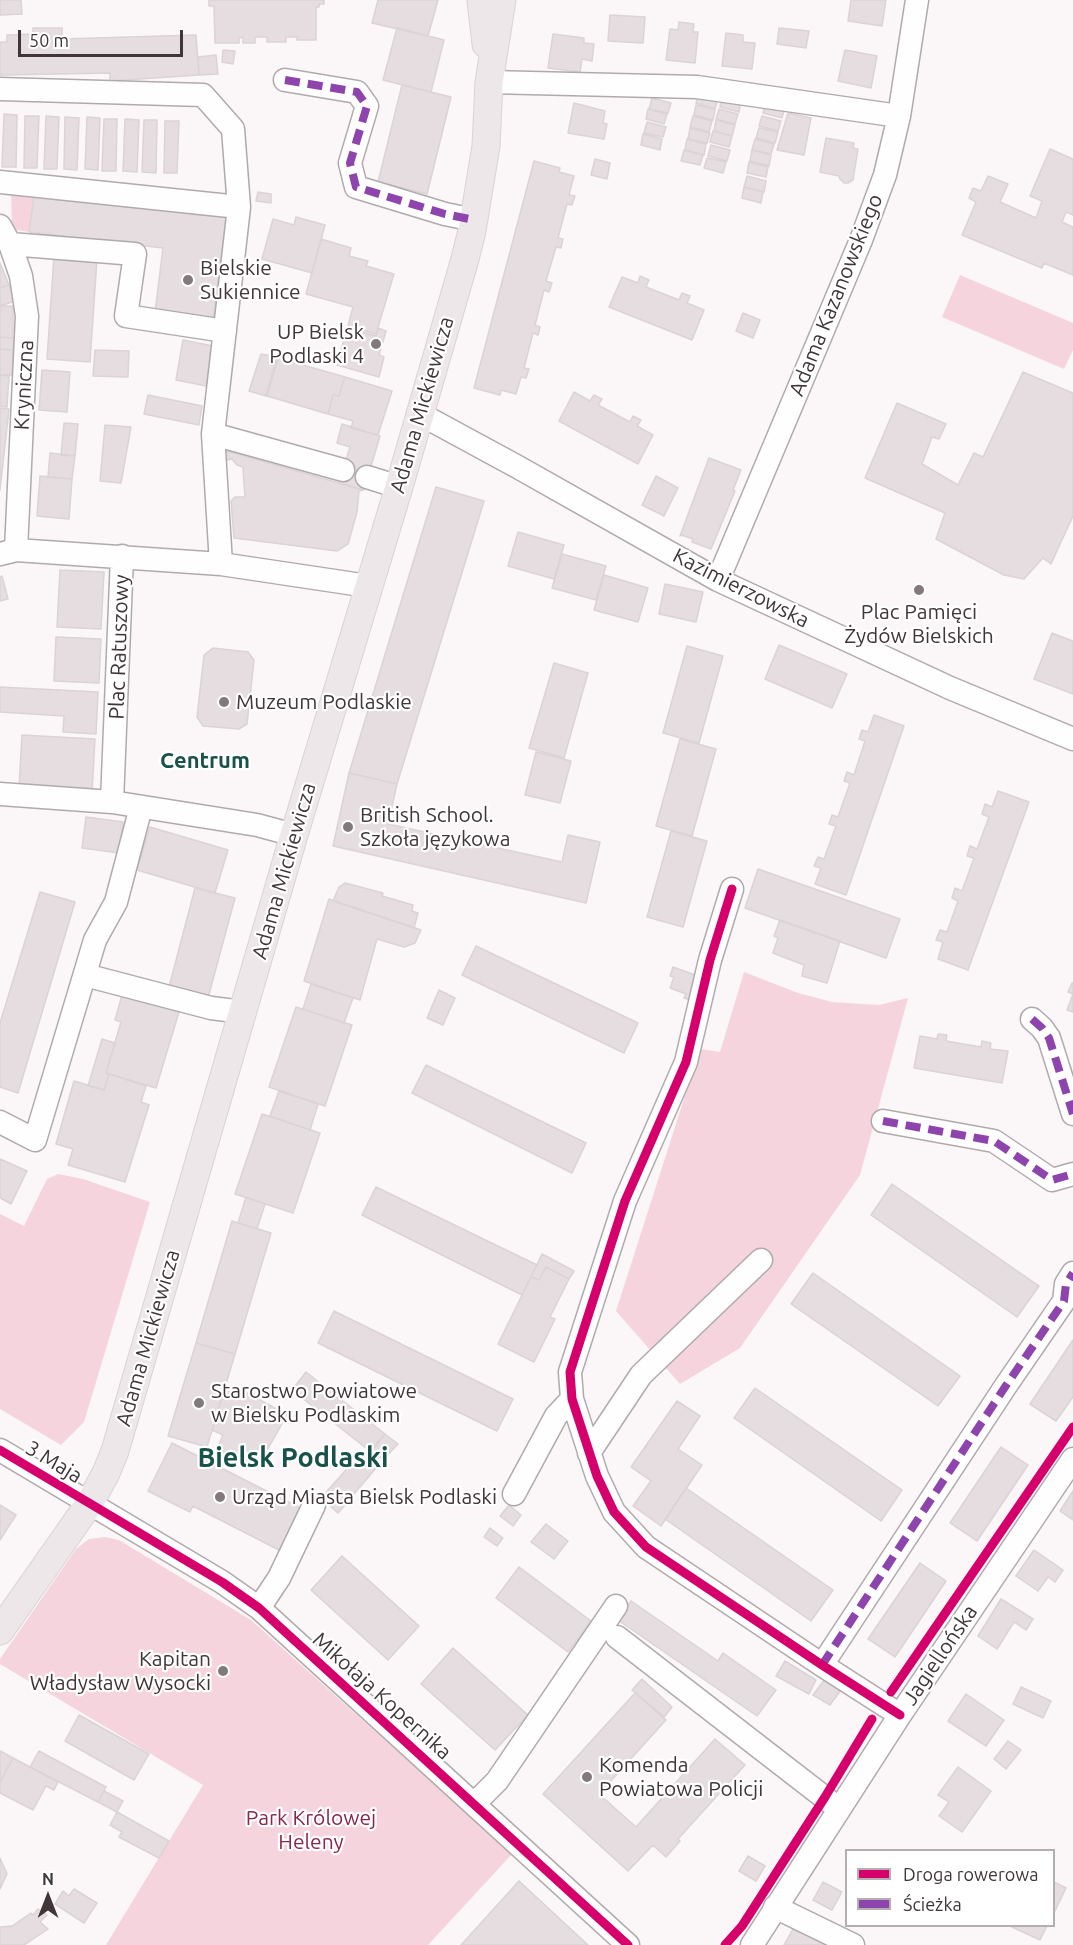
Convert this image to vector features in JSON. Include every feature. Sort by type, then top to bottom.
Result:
[{"type":"main road","name":"Adama Mickiewicza","points":[[481,0],[489,82]]},
{"type":"main road","name":"Adama Mickiewicza","points":[[0,1631],[88,1504],[106,1473],[115,1451],[465,259],[486,146],[489,82],[502,0]]},
{"type":"street","name":"Adama Kazanowskiego","points":[[718,580],[861,240],[885,175],[899,116],[917,0]]},
{"type":"street","points":[[285,80],[357,92],[367,106],[350,163],[356,187],[445,214],[474,220]]},
{"type":"street","points":[[489,82],[697,87],[899,116]]},
{"type":"street","points":[[0,89],[203,95],[233,129],[239,207],[213,434],[221,564]]},
{"type":"street","points":[[0,182],[239,207]]},
{"type":"street","points":[[5,235],[135,254],[126,316],[225,331]]},
{"type":"street","name":"Kryniczna","points":[[5,235],[21,276],[27,316],[8,552]]},
{"type":"street","name":"Kazimierzowska","points":[[420,414],[718,580],[950,688],[1073,739]]},
{"type":"street","points":[[213,434],[343,471]]},
{"type":"street","points":[[367,477],[399,487]]},
{"type":"street","points":[[8,552],[122,556]]},
{"type":"street","name":"Plac Ratuszowy","points":[[112,802],[122,556],[221,564],[368,585]]},
{"type":"street","points":[[0,794],[112,802],[256,825],[294,835]]},
{"type":"street","points":[[0,1122],[35,1140],[95,940],[116,902],[141,807]]},
{"type":"street","points":[[732,889],[710,960],[686,1062],[625,1201],[570,1372],[572,1399],[597,1476],[614,1512],[646,1547],[822,1665],[900,1714]]},
{"type":"street","points":[[85,975],[211,1008],[243,1012]]},
{"type":"street","points":[[1032,1019],[1049,1038],[1073,1114]]},
{"type":"street","points":[[883,1121],[994,1140],[1052,1180],[1073,1174]]},
{"type":"street","points":[[589,1453],[641,1375],[761,1260]]},
{"type":"street","points":[[822,1665],[1005,1387],[1069,1304],[1066,1284],[1073,1273]]},
{"type":"street","points":[[514,1494],[556,1416],[572,1399]]},
{"type":"street","name":"3 Maja","points":[[0,1450],[88,1504]]},
{"type":"street","name":"Jagiellońska","points":[[752,1945],[900,1714],[1073,1459]]},
{"type":"street","name":"Mikołaja Kopernika","points":[[88,1504],[122,1521],[222,1582],[259,1608],[628,1945]]},
{"type":"street","points":[[259,1608],[279,1578],[314,1505]]},
{"type":"street","points":[[474,1804],[497,1781],[616,1606]]},
{"type":"street","points":[[617,1636],[838,1808]]},
{"type":"street","points":[[775,1907],[853,1945]]},
{"type":"green space","points":[[11,187],[35,189],[29,232],[12,229]]},
{"type":"green space","points":[[960,275],[1073,323],[1073,350],[1064,369],[942,317]]},
{"type":"green space","points":[[744,972],[798,993],[832,1002],[879,1005],[908,998],[860,1175],[740,1348],[680,1384],[616,1311],[700,1049],[720,1052]]},
{"type":"green space","points":[[58,1174],[83,1179],[150,1202],[84,1422],[61,1445],[0,1409],[0,1214],[24,1226],[47,1179]]},
{"type":"green space","name":"Park Królowej Heleny","points":[[105,1537],[119,1540],[251,1620],[512,1854],[428,1945],[106,1945],[203,1785],[0,1664],[0,1659],[76,1549],[89,1539]]},
{"type":"building","points":[[0,0],[21,0],[22,14],[0,15]]},
{"type":"building","points":[[209,0],[324,0],[324,4],[316,7],[316,40],[297,40],[297,37],[286,37],[286,42],[267,42],[267,37],[255,37],[255,43],[243,43],[243,37],[239,38],[239,43],[215,43],[214,6],[209,6]]},
{"type":"building","points":[[378,0],[438,0],[428,36],[372,23]]},
{"type":"building","points":[[851,0],[886,0],[882,26],[848,21]]},
{"type":"building","points":[[610,15],[645,17],[643,43],[608,41]]},
{"type":"building","points":[[679,22],[694,24],[693,32],[698,32],[695,63],[666,60],[670,29],[678,30]]},
{"type":"building","points":[[33,28],[62,28],[62,39],[196,35],[199,75],[110,81],[110,73],[0,75],[0,42],[7,42],[7,35],[33,34]]},
{"type":"building","points":[[397,28],[444,40],[431,92],[383,80]]},
{"type":"building","points":[[779,28],[809,31],[806,48],[777,44]]},
{"type":"building","points":[[726,33],[743,35],[743,42],[755,43],[752,69],[722,66]]},
{"type":"building","points":[[553,34],[584,38],[584,43],[594,44],[592,61],[582,59],[580,72],[548,68]]},
{"type":"building","points":[[223,50],[235,51],[233,64],[222,62]]},
{"type":"building","points":[[845,50],[877,56],[871,88],[838,81]]},
{"type":"building","points":[[216,55],[218,74],[199,75],[198,57]]},
{"type":"building","points":[[402,85],[451,97],[427,194],[378,182]]},
{"type":"building","points":[[699,93],[718,98],[715,109],[696,103]]},
{"type":"building","points":[[722,96],[741,101],[739,112],[720,107]]},
{"type":"building","points":[[652,98],[671,103],[668,113],[649,109]]},
{"type":"building","points":[[574,103],[605,111],[603,123],[607,124],[604,139],[568,133]]},
{"type":"building","points":[[766,103],[785,107],[782,118],[763,113]]},
{"type":"building","points":[[696,105],[715,109],[713,120],[694,115]]},
{"type":"building","points":[[648,109],[667,114],[664,124],[646,119]]},
{"type":"building","points":[[719,109],[738,114],[735,124],[716,119]]},
{"type":"building","points":[[788,113],[811,118],[804,155],[777,150]]},
{"type":"building","points":[[4,114],[17,115],[16,167],[2,167]]},
{"type":"building","points":[[25,116],[39,116],[37,168],[24,168]]},
{"type":"building","points":[[46,116],[59,117],[57,169],[44,169]]},
{"type":"building","points":[[693,116],[712,121],[709,132],[690,127]]},
{"type":"building","points":[[762,116],[781,121],[778,131],[759,126]]},
{"type":"building","points":[[65,117],[79,118],[77,170],[64,169]]},
{"type":"building","points":[[87,117],[100,118],[98,170],[85,169]]},
{"type":"building","points":[[104,119],[117,119],[116,171],[102,171]]},
{"type":"building","points":[[125,119],[139,120],[137,172],[123,171]]},
{"type":"building","points":[[144,120],[157,120],[156,173],[142,172]]},
{"type":"building","points":[[716,120],[735,125],[732,136],[714,131]]},
{"type":"building","points":[[165,121],[179,121],[177,173],[164,173]]},
{"type":"building","points":[[647,122],[666,127],[663,137],[644,133]]},
{"type":"building","points":[[690,128],[710,133],[707,143],[688,139]]},
{"type":"building","points":[[759,128],[778,132],[775,143],[756,138]]},
{"type":"building","points":[[713,131],[732,136],[729,147],[710,142]]},
{"type":"building","points":[[643,134],[662,139],[660,150],[641,145]]},
{"type":"building","points":[[826,138],[854,143],[853,148],[858,149],[853,180],[848,183],[844,183],[839,176],[820,172]]},
{"type":"building","points":[[687,139],[706,144],[704,155],[685,150]]},
{"type":"building","points":[[755,139],[774,144],[771,154],[752,150]]},
{"type":"building","points":[[711,145],[730,150],[727,161],[708,156]]},
{"type":"building","points":[[1050,149],[1073,159],[1073,215],[1066,212],[1062,222],[1073,227],[1073,275],[1044,263],[1042,268],[962,235],[976,202],[969,198],[973,188],[981,191],[988,176],[1008,184],[1000,202],[1036,218],[1042,201],[1030,196]]},
{"type":"building","points":[[684,150],[703,155],[700,165],[681,161]]},
{"type":"building","points":[[752,150],[771,155],[769,166],[750,161]]},
{"type":"building","points":[[707,158],[726,162],[723,173],[704,168]]},
{"type":"building","points":[[595,159],[610,163],[607,179],[591,175]]},
{"type":"building","points":[[534,161],[560,168],[559,172],[574,176],[569,195],[575,196],[572,205],[567,204],[558,238],[563,239],[561,248],[556,247],[546,281],[552,283],[549,292],[544,290],[535,325],[540,327],[538,335],[533,333],[524,368],[529,369],[526,378],[521,377],[516,394],[501,390],[500,395],[474,388]]},
{"type":"building","points":[[749,162],[768,167],[766,177],[747,173]]},
{"type":"building","points":[[747,176],[766,181],[764,192],[744,187]]},
{"type":"building","points":[[744,187],[763,192],[761,203],[742,198]]},
{"type":"building","name":"Bielskie Sukiennice","points":[[35,189],[227,214],[213,320],[155,312],[163,248],[29,232]]},
{"type":"building","points":[[258,192],[271,194],[271,203],[256,201]]},
{"type":"building","points":[[296,217],[325,225],[312,273],[262,259],[273,219],[294,225]]},
{"type":"building","points":[[321,239],[351,248],[349,256],[368,261],[366,266],[394,274],[376,334],[348,326],[353,307],[306,294]]},
{"type":"building","points":[[54,256],[97,259],[90,362],[47,359]]},
{"type":"building","points":[[0,263],[9,285],[0,288]]},
{"type":"building","points":[[640,276],[649,280],[646,287],[679,300],[682,293],[690,296],[687,303],[704,310],[692,340],[609,307],[622,277],[638,283]]},
{"type":"building","points":[[9,285],[15,301],[0,306],[0,288]]},
{"type":"building","points":[[0,306],[13,306],[13,338],[0,337]]},
{"type":"building","points":[[743,313],[760,320],[753,338],[736,331]]},
{"type":"building","points":[[347,328],[376,336],[378,328],[386,331],[379,355],[384,357],[379,377],[337,365]]},
{"type":"building","points":[[0,337],[13,338],[13,350],[0,349]]},
{"type":"building","points":[[183,340],[213,346],[206,386],[176,380]]},
{"type":"building","points":[[0,349],[13,350],[12,375],[0,375]]},
{"type":"building","points":[[95,350],[129,351],[128,377],[93,376]]},
{"type":"building","points":[[261,354],[277,357],[266,396],[249,391]]},
{"type":"building","points":[[278,358],[345,377],[339,396],[333,395],[328,414],[267,396]]},
{"type":"building","points":[[42,370],[70,372],[67,412],[39,410]]},
{"type":"building","points":[[1023,372],[1073,393],[1073,516],[1051,564],[1043,558],[1024,579],[1004,575],[936,539],[945,513],[865,478],[897,403],[946,424],[939,439],[932,437],[922,464],[958,485],[974,453],[983,457]]},
{"type":"building","points":[[0,375],[9,376],[7,407],[0,406]]},
{"type":"building","points":[[345,377],[392,391],[378,435],[351,428],[353,421],[328,414],[333,395],[339,396]]},
{"type":"building","points":[[574,392],[590,401],[594,395],[602,399],[598,405],[630,422],[633,416],[641,420],[637,426],[653,435],[638,464],[559,421]]},
{"type":"building","points":[[148,395],[202,406],[199,425],[144,414]]},
{"type":"building","points":[[0,408],[9,409],[0,490]]},
{"type":"building","points":[[64,423],[78,424],[75,456],[61,455]]},
{"type":"building","points":[[342,424],[380,436],[364,490],[339,483],[350,447],[337,443]]},
{"type":"building","points":[[105,425],[131,427],[121,483],[100,481]]},
{"type":"building","points":[[227,451],[363,490],[359,491],[357,512],[348,544],[337,551],[234,538],[231,501],[235,497],[245,497],[243,467],[237,465],[232,459],[227,460]]},
{"type":"building","points":[[50,453],[75,456],[72,479],[48,477]]},
{"type":"building","points":[[709,458],[741,470],[733,490],[735,491],[711,549],[692,542],[693,539],[680,536]]},
{"type":"building","points":[[40,476],[72,479],[69,519],[37,516]]},
{"type":"building","points":[[656,476],[678,488],[664,516],[642,505]]},
{"type":"building","points":[[436,487],[484,501],[397,784],[349,773]]},
{"type":"building","points":[[518,532],[564,545],[554,579],[508,566]]},
{"type":"building","points":[[562,554],[606,566],[596,600],[552,588]]},
{"type":"building","points":[[60,570],[104,572],[101,629],[57,627]]},
{"type":"building","points":[[604,575],[648,588],[638,622],[594,610]]},
{"type":"building","points":[[2,576],[8,599],[0,601],[0,577]]},
{"type":"building","points":[[665,584],[703,592],[696,622],[659,614]]},
{"type":"building","points":[[1052,633],[1073,641],[1073,694],[1034,679]]},
{"type":"building","points":[[56,637],[101,639],[99,683],[54,681]]},
{"type":"building","points":[[779,645],[847,674],[832,708],[765,679]]},
{"type":"building","points":[[687,646],[723,656],[699,743],[663,733]]},
{"type":"building","name":"Muzeum Podlaskie","points":[[213,648],[248,652],[254,660],[247,724],[239,729],[203,726],[197,717],[204,655]]},
{"type":"building","points":[[554,663],[588,673],[564,758],[529,748]]},
{"type":"building","points":[[0,687],[98,692],[96,734],[63,732],[64,716],[0,712]]},
{"type":"building","points":[[874,715],[904,726],[846,895],[815,884],[821,868],[814,866],[818,857],[824,859],[836,826],[829,824],[832,815],[838,817],[850,783],[844,781],[847,772],[854,775],[865,741],[859,739],[862,730],[868,732]]},
{"type":"building","points":[[22,735],[95,739],[92,792],[19,787]]},
{"type":"building","points":[[680,739],[716,749],[692,836],[656,826]]},
{"type":"building","points":[[536,752],[571,761],[560,803],[525,795]]},
{"type":"building","points":[[349,773],[397,784],[388,824],[562,862],[568,835],[600,842],[586,903],[333,846]]},
{"type":"building","points":[[998,791],[1029,802],[968,970],[938,959],[943,942],[936,940],[940,930],[947,932],[958,901],[952,898],[955,888],[962,891],[974,858],[967,856],[970,846],[977,849],[989,817],[982,814],[985,804],[992,807]]},
{"type":"building","points":[[86,817],[123,822],[119,853],[82,848]]},
{"type":"building","points":[[150,827],[228,850],[215,893],[137,870]]},
{"type":"building","points":[[671,831],[707,841],[683,927],[647,917]]},
{"type":"building","points":[[758,869],[900,919],[886,958],[745,908]]},
{"type":"building","points":[[345,883],[383,893],[382,896],[413,905],[412,911],[418,913],[414,928],[333,901],[339,887]]},
{"type":"building","points":[[195,888],[235,898],[208,998],[169,987]]},
{"type":"building","points":[[40,892],[75,902],[18,1093],[0,1087],[0,1023]]},
{"type":"building","points":[[329,899],[421,930],[415,943],[404,947],[377,939],[360,1000],[304,981]]},
{"type":"building","points":[[780,920],[840,941],[827,983],[802,976],[804,965],[773,953],[778,938],[774,936]]},
{"type":"building","points":[[476,946],[638,1023],[624,1053],[462,975]]},
{"type":"building","points":[[673,967],[695,975],[693,982],[696,983],[690,1000],[684,998],[686,994],[670,988],[674,977],[670,976]]},
{"type":"building","points":[[1073,983],[1073,994],[1068,992]]},
{"type":"building","points":[[311,984],[353,998],[344,1023],[303,1009]]},
{"type":"building","points":[[439,990],[455,998],[443,1025],[427,1018]]},
{"type":"building","points":[[1073,994],[1073,1012],[1067,1010]]},
{"type":"building","points":[[122,995],[179,1012],[156,1088],[106,1073],[121,1022],[115,1020]]},
{"type":"building","points":[[296,1007],[352,1025],[325,1106],[269,1087]]},
{"type":"building","points":[[938,1034],[947,1035],[946,1041],[981,1047],[982,1041],[991,1043],[990,1049],[1008,1051],[1002,1083],[914,1068],[920,1036],[937,1039]]},
{"type":"building","points":[[102,1039],[115,1043],[106,1073],[109,1074],[104,1090],[88,1086]]},
{"type":"building","points":[[426,1065],[586,1143],[572,1173],[412,1093]]},
{"type":"building","points":[[109,1074],[146,1086],[141,1102],[149,1105],[125,1182],[68,1165],[73,1149],[56,1144],[74,1081],[104,1090]]},
{"type":"building","points":[[279,1091],[318,1104],[310,1130],[270,1116]]},
{"type":"building","points":[[262,1114],[320,1133],[293,1213],[235,1194]]},
{"type":"building","points":[[0,1159],[27,1171],[11,1204],[0,1198]]},
{"type":"building","points":[[892,1184],[1039,1286],[1017,1317],[871,1215]]},
{"type":"building","points":[[376,1187],[537,1265],[522,1295],[362,1215]]},
{"type":"building","points":[[246,1197],[265,1204],[257,1229],[238,1223]]},
{"type":"building","points":[[232,1221],[271,1233],[235,1354],[196,1343]]},
{"type":"building","points":[[542,1254],[574,1271],[569,1279],[546,1267],[539,1280],[531,1277]]},
{"type":"building","points":[[546,1267],[569,1279],[550,1317],[555,1319],[534,1362],[498,1344],[531,1277],[539,1280]]},
{"type":"building","points":[[813,1273],[960,1376],[938,1406],[791,1304]]},
{"type":"building","points":[[334,1311],[513,1399],[497,1431],[318,1343]]},
{"type":"building","points":[[1073,1340],[1073,1397],[1056,1421],[1030,1404]]},
{"type":"building","name":"Starostwo Powiatowe w Bielsku Podlaskim","points":[[196,1343],[235,1354],[207,1447],[168,1436]]},
{"type":"building","points":[[306,1372],[385,1434],[371,1452],[292,1390]]},
{"type":"building","points":[[755,1388],[902,1490],[881,1521],[734,1418]]},
{"type":"building","points":[[224,1390],[241,1396],[244,1391],[287,1415],[257,1468],[217,1449],[223,1435],[212,1430]]},
{"type":"building","points":[[677,1401],[700,1416],[678,1449],[702,1465],[661,1526],[633,1506],[651,1481],[631,1467]]},
{"type":"building","points":[[385,1434],[398,1444],[383,1460],[371,1450]]},
{"type":"building","name":"Urząd Miasta Bielsk Podlaski","points":[[172,1443],[302,1509],[281,1551],[193,1506],[190,1512],[148,1491]]},
{"type":"building","points":[[1001,1447],[1028,1465],[977,1541],[950,1523]]},
{"type":"building","points":[[360,1454],[376,1468],[338,1513],[321,1498]]},
{"type":"building","points":[[686,1488],[833,1590],[811,1621],[665,1519]]},
{"type":"building","points":[[1073,1491],[1073,1520],[1060,1511]]},
{"type":"building","points":[[0,1505],[16,1515],[0,1540]]},
{"type":"building","points":[[509,1505],[521,1515],[513,1526],[500,1516]]},
{"type":"building","points":[[546,1524],[568,1541],[554,1559],[531,1542]]},
{"type":"building","points":[[490,1528],[503,1538],[497,1546],[484,1537]]},
{"type":"building","points":[[1034,1550],[1063,1570],[1055,1582],[1048,1577],[1038,1591],[1016,1576]]},
{"type":"building","points":[[342,1556],[419,1626],[388,1660],[311,1590]]},
{"type":"building","points":[[920,1563],[946,1581],[895,1657],[868,1639]]},
{"type":"building","points":[[519,1567],[591,1621],[568,1652],[496,1598]]},
{"type":"building","points":[[1001,1599],[1033,1619],[1026,1630],[1014,1622],[997,1649],[978,1636]]},
{"type":"building","points":[[631,1601],[718,1661],[723,1653],[776,1690],[757,1716],[618,1620]]},
{"type":"building","points":[[453,1648],[528,1715],[495,1750],[421,1684]]},
{"type":"building","points":[[785,1661],[816,1680],[809,1694],[776,1676]]},
{"type":"building","points":[[642,1679],[672,1707],[664,1717],[632,1690]]},
{"type":"building","points":[[825,1679],[841,1690],[830,1705],[813,1695]]},
{"type":"building","points":[[1021,1687],[1051,1701],[1043,1718],[1013,1704]]},
{"type":"building","name":"Komenda Powiatowa Policji","points":[[635,1693],[666,1720],[599,1794],[636,1827],[715,1739],[745,1765],[678,1839],[680,1841],[666,1857],[653,1845],[628,1871],[543,1794]]},
{"type":"building","points":[[966,1694],[1004,1720],[986,1746],[948,1721]]},
{"type":"building","points":[[79,1715],[149,1754],[134,1780],[65,1741]]},
{"type":"building","points":[[1008,1741],[1021,1750],[1006,1769],[994,1759]]},
{"type":"building","points":[[0,1751],[13,1758],[0,1782]]},
{"type":"building","points":[[39,1751],[106,1787],[98,1802],[30,1767]]},
{"type":"building","points":[[13,1758],[58,1782],[54,1790],[46,1786],[33,1810],[0,1793],[0,1782]]},
{"type":"building","points":[[958,1767],[991,1791],[962,1832],[939,1816],[949,1802],[938,1795]]},
{"type":"building","points":[[104,1791],[123,1801],[117,1812],[98,1802]]},
{"type":"building","points":[[117,1812],[169,1841],[159,1858],[119,1837],[122,1832],[110,1825]]},
{"type":"building","points":[[748,1856],[765,1866],[756,1881],[739,1871]]},
{"type":"building","points":[[0,1858],[7,1874],[0,1889]]},
{"type":"building","points":[[519,1881],[588,1945],[461,1945]]},
{"type":"building","points":[[823,1882],[842,1892],[832,1910],[813,1900]]},
{"type":"building","points":[[1055,1882],[1066,1888],[1055,1911]]},
{"type":"building","points":[[74,1889],[97,1903],[84,1923],[55,1904],[63,1891],[69,1896]]},
{"type":"building","points":[[38,1909],[47,1915],[40,1922],[48,1929],[24,1945],[0,1945],[0,1927],[12,1926],[31,1913],[33,1915]]},
{"type":"building","points":[[794,1927],[827,1945],[784,1945]]},
{"type":"building","points":[[1012,1927],[1046,1927],[1040,1940]]},
{"type":"marked path","points":[[285,80],[357,92],[367,106],[350,163],[356,187],[445,214],[474,220]]},
{"type":"marked path","points":[[1032,1019],[1049,1038],[1073,1114]]},
{"type":"marked path","points":[[883,1121],[994,1141],[1052,1180],[1073,1174]]},
{"type":"marked path","points":[[822,1665],[1064,1301],[1066,1284],[1073,1273]]},
{"type":"cycle path","points":[[732,889],[710,960],[686,1062],[625,1201],[570,1372],[572,1399],[597,1476],[614,1512],[646,1547],[900,1715]]},
{"type":"cycle path","points":[[891,1692],[1073,1427]]},
{"type":"cycle path","points":[[0,1450],[222,1582],[259,1608],[628,1945]]},
{"type":"cycle path","points":[[725,1945],[742,1926],[872,1719]]},
{"type":"place","name":"Bielskie Sukiennice","points":[[188,280]]},
{"type":"place","name":"UP Bielsk Podlaski 4","points":[[376,344]]},
{"type":"place","name":"Plac Pamięci Żydów Bielskich","points":[[919,590]]},
{"type":"place","name":"Muzeum Podlaskie","points":[[224,702]]},
{"type":"place","name":"British School. Szkoła językowa","points":[[348,827]]},
{"type":"place","name":"Starostwo Powiatowe w Bielsku Podlaskim","points":[[199,1403]]},
{"type":"place","name":"Urząd Miasta Bielsk Podlaski","points":[[220,1497]]},
{"type":"place","name":"Kapitan Władysław Wysocki","points":[[223,1671]]},
{"type":"place","name":"Komenda Powiatowa Policji","points":[[587,1777]]},
{"type":"district","name":"Centrum","points":[[205,761]]},
{"type":"district","name":"Bielsk Podlaski","points":[[293,1458]]}]
